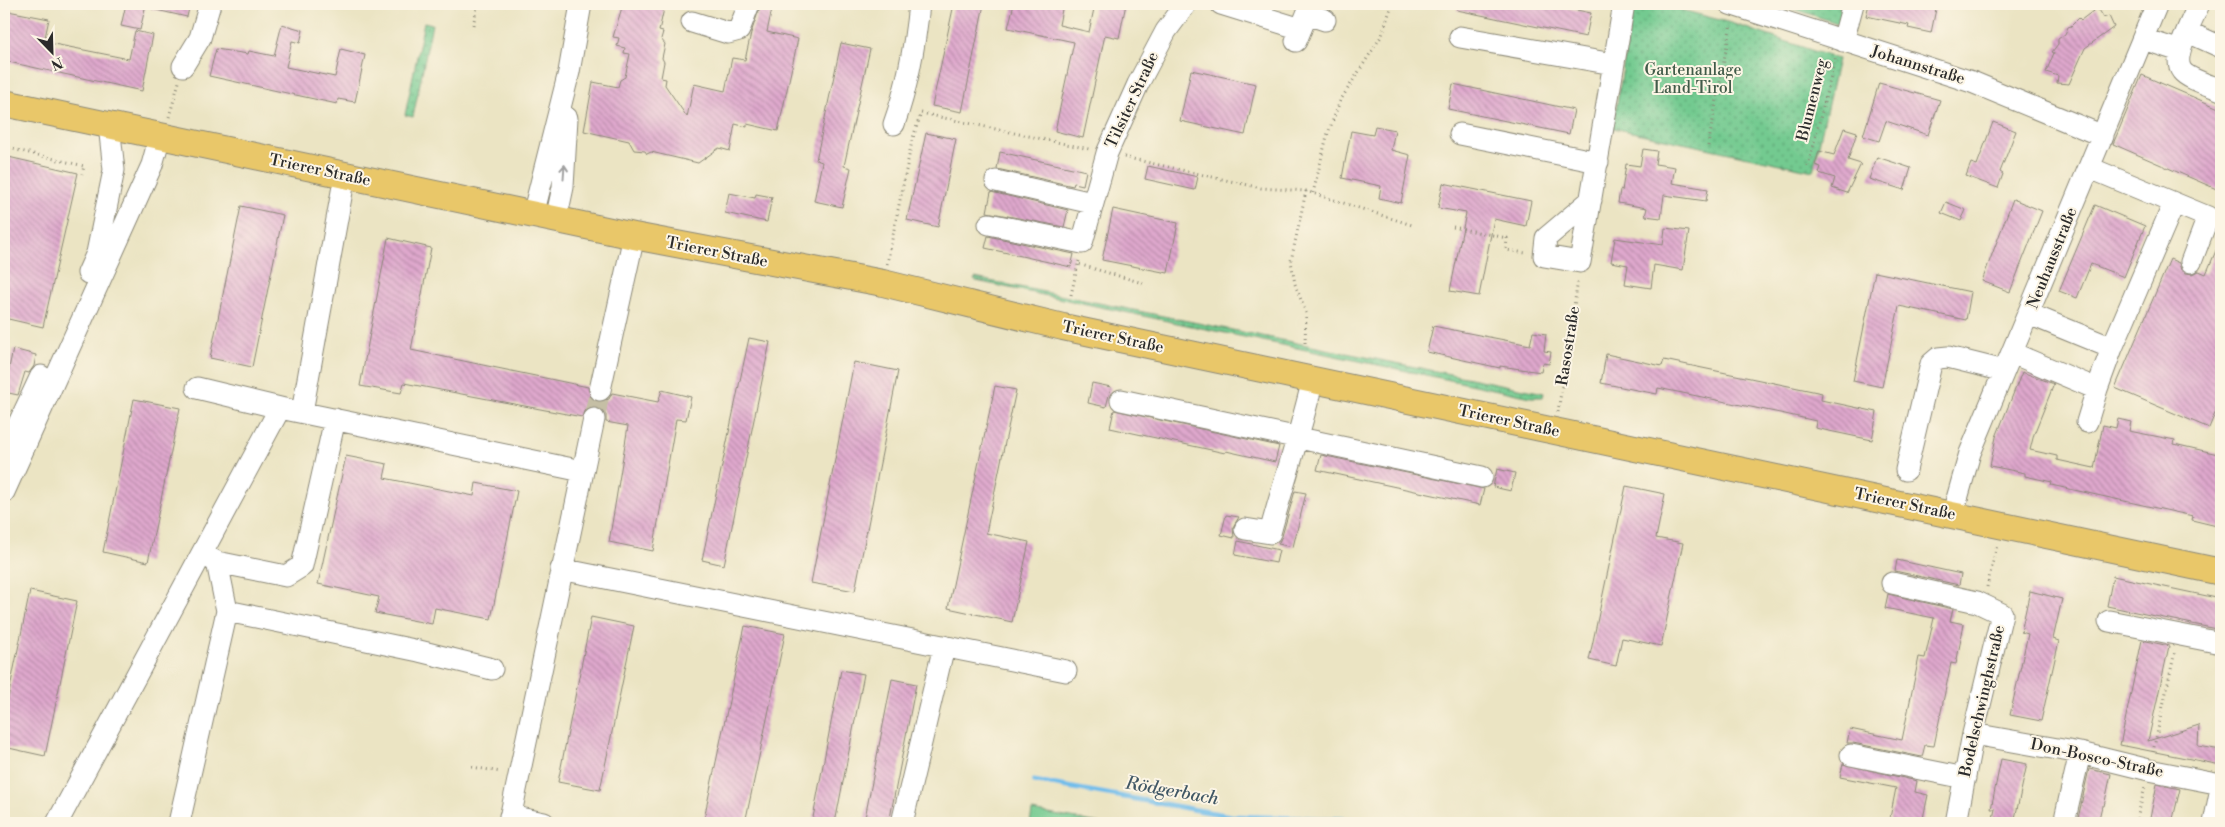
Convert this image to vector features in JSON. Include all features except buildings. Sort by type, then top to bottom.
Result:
[{"type":"main road","name":"Trierer Straße","points":[[4,103],[634,236],[882,283],[1063,327],[1953,513],[2221,572]]},
{"type":"street","points":[[182,66],[200,38],[210,4]]},
{"type":"street","points":[[544,217],[564,178],[569,72],[581,4]]},
{"type":"street","points":[[692,22],[728,33],[739,30],[749,4]]},
{"type":"street","points":[[894,124],[908,77],[919,4]]},
{"type":"street","name":"Tilsiter Straße","points":[[1082,243],[1107,153],[1138,84],[1166,31],[1186,4]]},
{"type":"street","points":[[1221,4],[1298,35],[1307,14],[1325,20]]},
{"type":"street","points":[[1591,200],[1546,238],[1544,256],[1580,262],[1598,162],[1624,4]]},
{"type":"street","name":"Johannstraße","points":[[1732,4],[1972,82],[2103,136]]},
{"type":"street","points":[[1841,41],[1853,4]]},
{"type":"street","name":"Neuhausstraße","points":[[1953,513],[1970,453],[2157,4]]},
{"type":"street","points":[[2199,4],[2184,42],[2180,66],[2182,71],[2221,90]]},
{"type":"street","points":[[1460,36],[1613,64]]},
{"type":"street","points":[[2143,39],[2221,47]]},
{"type":"street","points":[[4,455],[97,253],[114,170],[109,125]]},
{"type":"street","points":[[1460,134],[1598,162]]},
{"type":"street","points":[[4,492],[152,165],[162,136]]},
{"type":"street","points":[[2090,168],[2208,217],[2191,262]]},
{"type":"street","points":[[302,412],[345,175]]},
{"type":"street","points":[[996,181],[1092,203]]},
{"type":"street","points":[[2086,422],[2112,348],[2174,203]]},
{"type":"street","points":[[989,224],[1082,243]]},
{"type":"street","points":[[600,390],[634,236]]},
{"type":"street","points":[[2029,314],[2112,348]]},
{"type":"street","points":[[1906,470],[1931,364],[1938,358],[1948,357],[2008,362],[2097,389]]},
{"type":"street","points":[[1246,529],[1270,533],[1313,379]]},
{"type":"street","points":[[197,388],[280,408],[582,471]]},
{"type":"street","points":[[1121,400],[1482,477]]},
{"type":"street","points":[[57,823],[208,558],[280,408]]},
{"type":"street","points":[[208,558],[286,576],[302,566],[334,419]]},
{"type":"street","points":[[544,823],[510,820],[561,569],[594,419]]},
{"type":"street","points":[[179,823],[227,611],[208,558]]},
{"type":"street","points":[[561,569],[1066,670]]},
{"type":"street","points":[[1892,583],[1977,602],[2002,614]]},
{"type":"street","points":[[227,611],[419,651],[492,669]]},
{"type":"street","name":"Bodelschwinghstraße","points":[[1956,823],[1973,734],[2002,614]]},
{"type":"street","points":[[2109,621],[2178,633],[2221,643]]},
{"type":"street","points":[[902,823],[944,646]]},
{"type":"street","name":"Don-Bosco-Straße","points":[[1973,734],[2080,753],[2149,770],[2221,784]]},
{"type":"street","points":[[2064,823],[2080,753]]},
{"type":"street","points":[[1851,755],[1965,778]]},
{"type":"street","points":[[2214,823],[2221,788]]},
{"type":"path","points":[[473,25],[478,4]]},
{"type":"path","points":[[1313,193],[1327,136],[1340,101],[1382,35],[1392,4]]},
{"type":"path","points":[[1708,146],[1732,4]]},
{"type":"path","name":"Blumenweg","points":[[1808,166],[1841,41]]},
{"type":"path","points":[[162,136],[182,66]]},
{"type":"path","points":[[882,283],[912,142],[921,113],[1261,188],[1313,193],[1412,225]]},
{"type":"path","points":[[4,147],[84,166],[82,174]]},
{"type":"path","points":[[1305,343],[1306,313],[1295,284],[1291,260],[1306,192]]},
{"type":"path","points":[[1454,228],[1507,238],[1506,250],[1544,256]]},
{"type":"path","points":[[1071,295],[1082,243]]},
{"type":"path","name":"Rasostraße","points":[[1555,430],[1580,262]]},
{"type":"path","points":[[1078,264],[1146,284]]},
{"type":"path","name":"Bodelschwinghstraße","points":[[2001,525],[1985,593],[2002,614]]},
{"type":"path","points":[[2136,823],[2178,633]]},
{"type":"path","points":[[472,767],[519,775]]},
{"type":"green space","name":"Gartenanlage Land-Tirol","points":[[1641,4],[1659,4],[1731,23],[1838,59],[1813,171],[1613,128],[1631,19],[1637,7]]},
{"type":"green space","points":[[1779,4],[1846,4],[1840,24]]},
{"type":"green space","points":[[424,22],[432,24],[413,117],[405,115]]},
{"type":"green space","points":[[975,278],[1544,393],[1543,397],[1531,397],[976,281],[974,280]]},
{"type":"green space","points":[[1032,811],[1099,823],[1030,823]]},
{"type":"waterway","name":"Rödgerbach","points":[[1034,781],[1231,816],[1373,820],[1396,823]]},
{"type":"tunnel","points":[[594,419],[600,390]]}]
